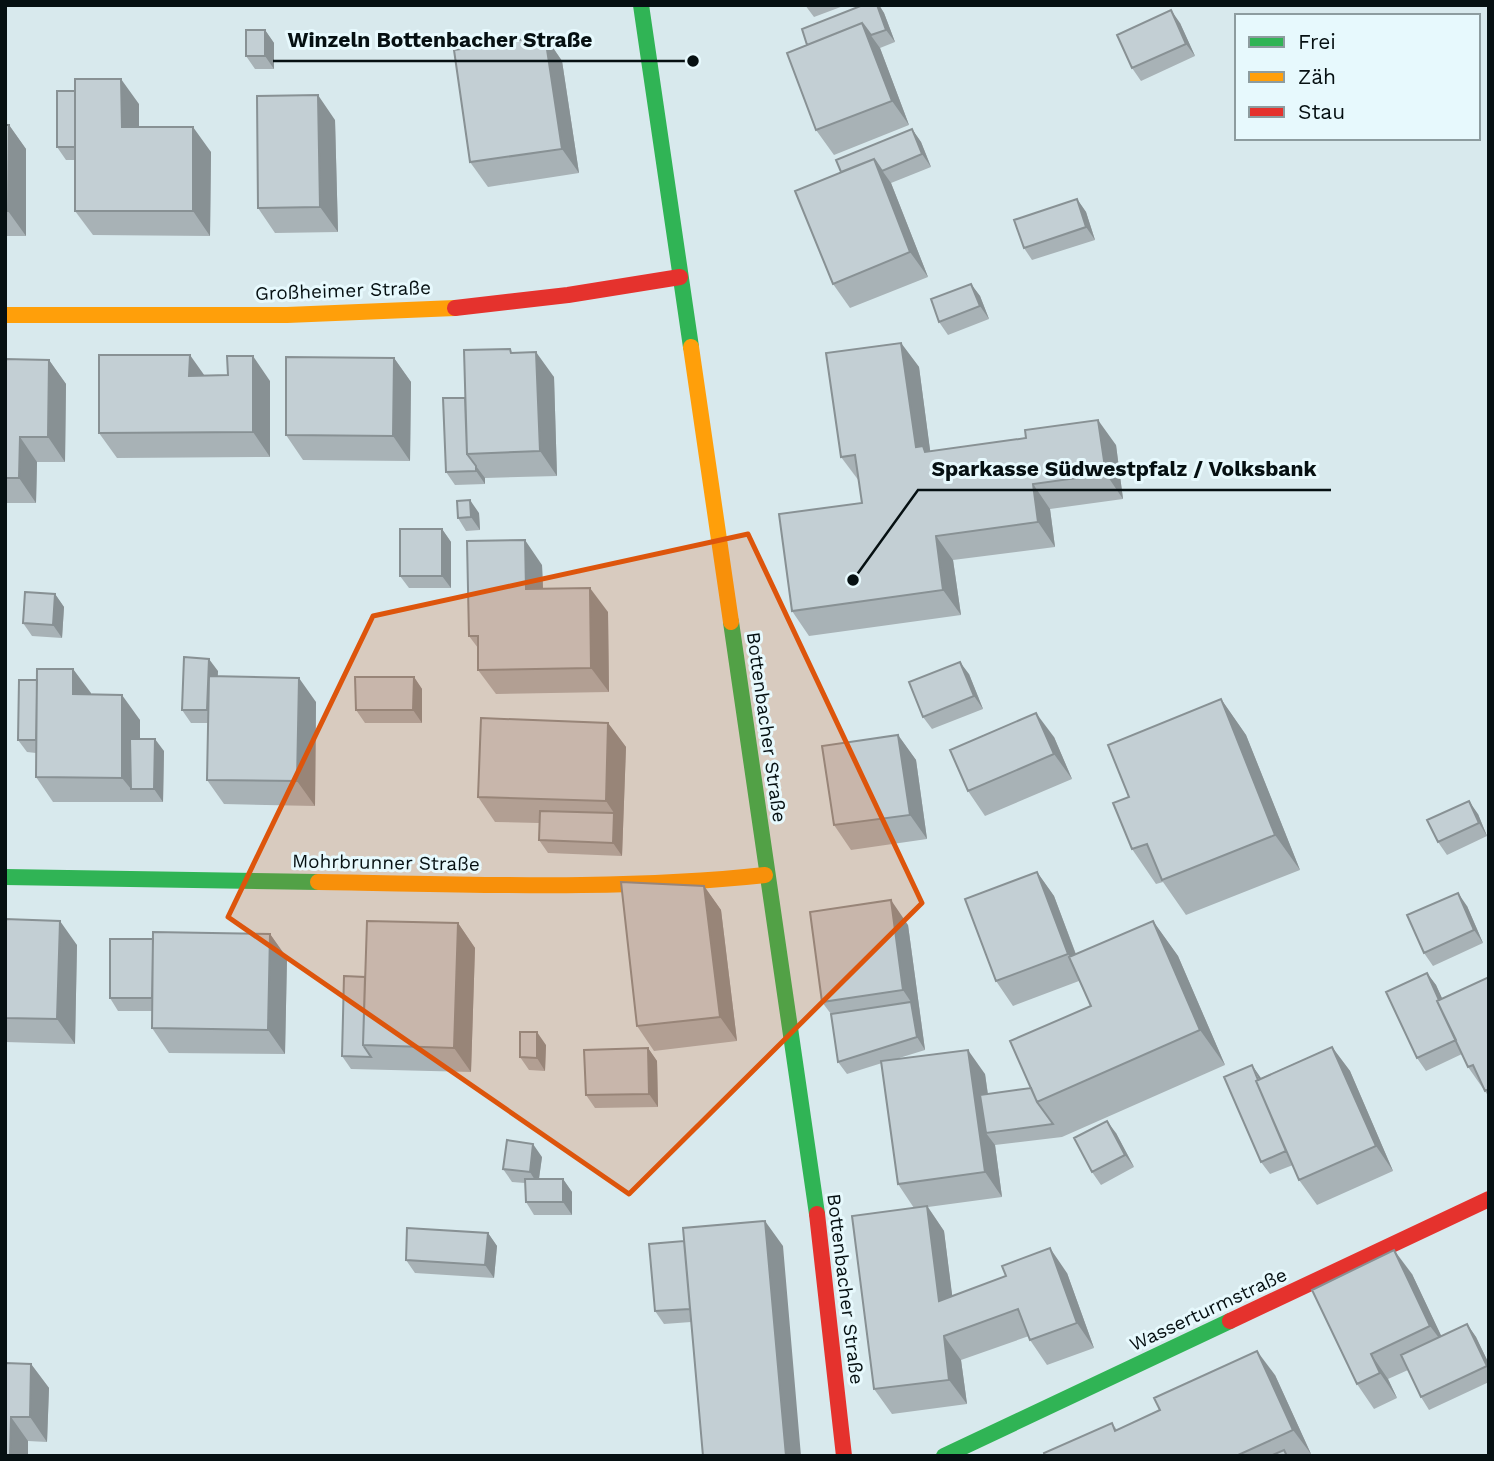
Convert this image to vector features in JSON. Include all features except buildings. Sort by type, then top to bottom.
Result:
[{"type":"street","name":"Bottenbacher Straße","points":[[640,5],[746,713],[765,875],[820,1238],[844,1456]]},
{"type":"street","name":"Großheimer Straße","points":[[5,315],[358,313],[456,308],[569,296],[680,276]]},
{"type":"street","name":"Mohrbrunner Straße","points":[[5,877],[577,886],[692,883],[765,875]]},
{"type":"street","name":"Wasserturmstraße","points":[[944,1456],[1489,1199]]},
{"type":"highlighted area","points":[[748,534],[922,903],[629,1194],[228,917],[373,616]]},
{"type":"traffic: fast","points":[[641,5],[691,347]]},
{"type":"traffic: fast","points":[[731,622],[817,1214]]},
{"type":"traffic: fast","points":[[5,877],[318,882]]},
{"type":"traffic: fast","points":[[944,1456],[1230,1321]]},
{"type":"traffic: slow","points":[[5,315],[287,315],[455,308]]},
{"type":"traffic: slow","points":[[691,347],[731,622]]},
{"type":"traffic: slow","points":[[318,882],[598,885],[765,875]]},
{"type":"traffic: jam","points":[[455,308],[568,295],[680,277]]},
{"type":"traffic: jam","points":[[1230,1321],[1489,1199]]},
{"type":"traffic: jam","points":[[817,1214],[844,1456]]},
{"type":"place","name":"Winzeln Bottenbacher Straße","points":[[693,61]]},
{"type":"place","name":"Sparkasse Südwestpfalz / Volksbank","points":[[853,580]]}]
